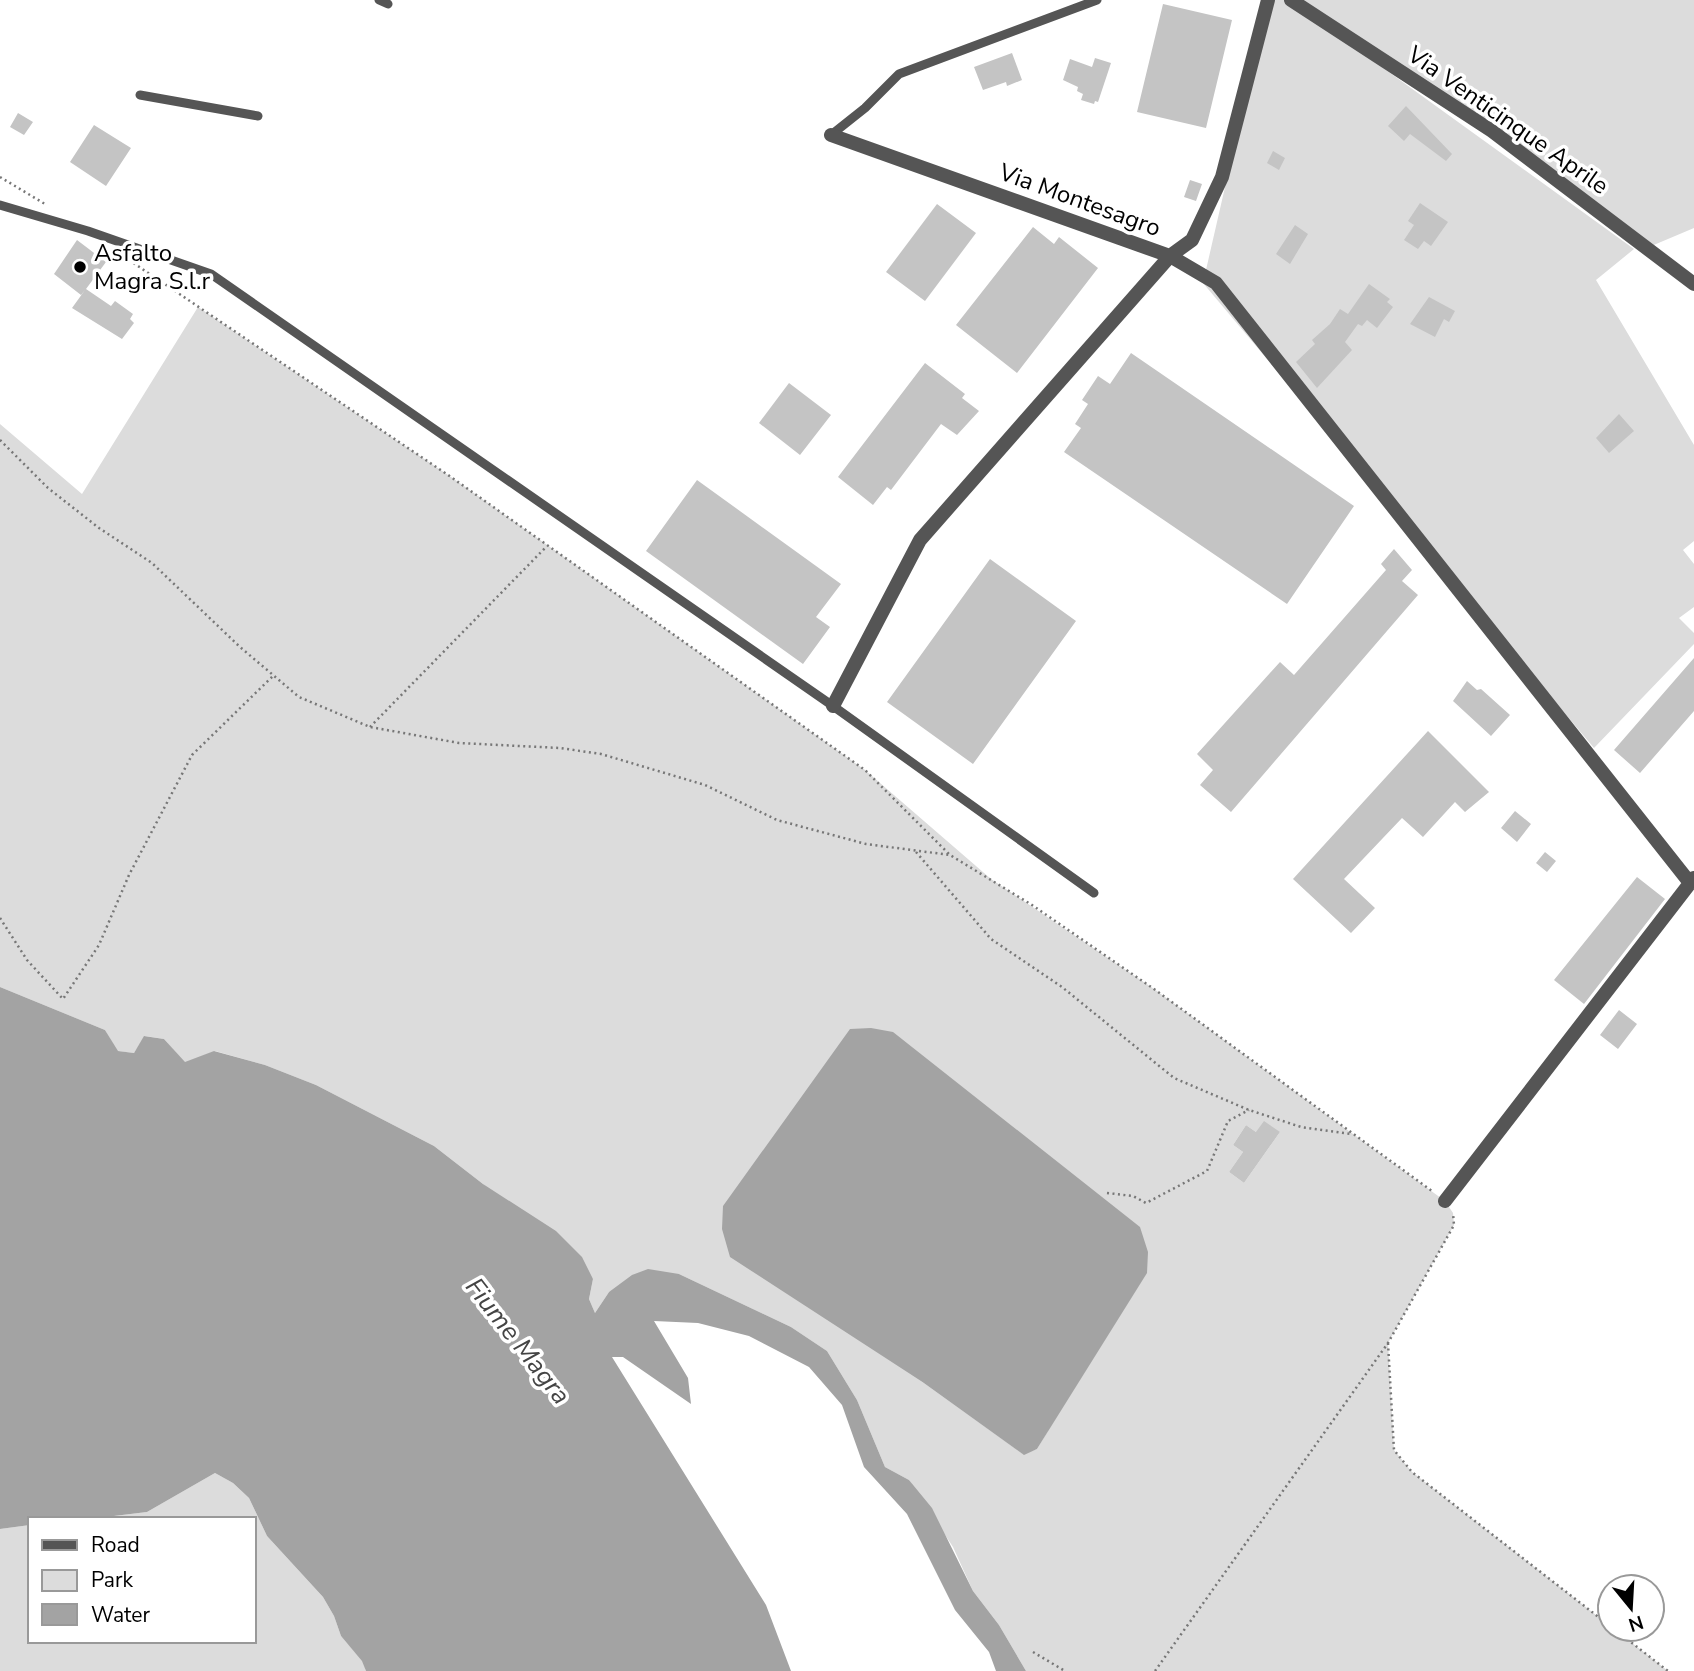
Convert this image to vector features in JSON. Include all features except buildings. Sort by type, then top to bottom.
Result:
[{"type":"street","name":"Via Montesagro","points":[[831,135],[1170,256],[1192,240],[1222,177],[1268,0]]},
{"type":"street","name":"Via Venticinque Aprile","points":[[1291,0],[1492,131],[1694,284]]},
{"type":"street","points":[[833,706],[919,540],[1170,256],[1216,283],[1692,881],[1445,1201]]},
{"type":"lane","points":[[831,135],[865,108],[899,75],[1097,0]]},
{"type":"lane","points":[[140,95],[258,116]]},
{"type":"lane","points":[[0,205],[88,231],[211,274],[833,706],[1094,893]]},
{"type":"path","points":[[0,177],[45,205]]},
{"type":"path","points":[[121,254],[451,477],[865,770],[950,855],[1032,905],[1143,981],[1445,1201],[1453,1213],[1454,1225],[1388,1343],[1155,1671]]},
{"type":"path","points":[[0,440],[48,488],[99,528],[152,564],[299,697],[370,727],[459,743],[560,748],[601,754],[705,785],[777,820],[866,844],[950,855]]},
{"type":"path","points":[[370,727],[547,546]]},
{"type":"path","points":[[0,918],[27,960],[63,999],[99,946],[129,875],[192,755],[274,676]]},
{"type":"path","points":[[916,852],[991,939],[1062,987],[1174,1078],[1249,1110],[1301,1127],[1354,1135]]},
{"type":"path","points":[[1107,1193],[1133,1196],[1146,1203],[1207,1171],[1228,1121],[1249,1110]]},
{"type":"path","points":[[1388,1343],[1394,1450],[1412,1472],[1596,1615]]},
{"type":"path","points":[[1632,1643],[1668,1671]]},
{"type":"path","points":[[1033,1652],[1065,1671]]},
{"type":"green space","points":[[1268,0],[1289,0],[1634,249],[1596,280],[1694,445],[1694,541],[1683,550],[1694,564],[1694,607],[1679,618],[1694,633],[1694,644],[1594,748],[1203,283]]},
{"type":"green space","points":[[1302,0],[1694,0],[1694,228],[1649,247]]},
{"type":"green space","points":[[198,307],[451,477],[865,770],[991,879],[1154,989],[1445,1201],[1453,1213],[1454,1225],[1388,1343],[1394,1450],[1412,1472],[1596,1615],[1596,1643],[1632,1643],[1668,1671],[1026,1671],[999,1625],[973,1591],[953,1547],[909,1480],[885,1467],[857,1400],[827,1351],[791,1327],[679,1274],[609,1292],[595,1313],[589,1299],[593,1279],[483,1184],[434,1146],[316,1085],[265,1065],[215,1051],[185,1063],[164,1039],[145,1036],[134,1053],[117,1051],[105,1030],[0,987],[0,424],[82,494]],"holes":[[[1246,1125],[1256,1132],[1280,1132],[1244,1183],[1229,1172],[1243,1152],[1233,1145]],[[921,1381],[1048,1431],[1037,1449],[1023,1454]]]},
{"type":"green space","points":[[215,1473],[233,1483],[249,1498],[267,1536],[323,1597],[341,1636],[363,1661],[366,1671],[0,1671],[0,1529],[28,1525],[28,1643],[256,1643],[256,1517],[106,1517],[147,1512]]},
{"type":"water","name":"Fiume Magra","points":[[0,987],[105,1030],[118,1051],[134,1053],[144,1036],[164,1039],[185,1062],[214,1051],[265,1065],[316,1085],[434,1146],[483,1184],[556,1231],[582,1257],[593,1279],[589,1299],[595,1313],[609,1292],[632,1275],[648,1269],[679,1274],[791,1327],[827,1351],[857,1400],[885,1467],[909,1480],[932,1508],[973,1591],[999,1625],[1026,1671],[996,1671],[989,1652],[955,1610],[907,1514],[864,1467],[842,1405],[809,1367],[749,1336],[698,1323],[654,1321],[688,1378],[691,1404],[623,1357],[612,1357],[766,1605],[791,1671],[366,1671],[362,1661],[341,1636],[323,1597],[267,1536],[249,1498],[233,1483],[215,1473],[147,1512],[106,1517],[28,1517],[28,1525],[0,1529]]},
{"type":"water","points":[[871,1028],[893,1032],[1140,1227],[1148,1252],[1147,1273],[1037,1449],[1024,1455],[921,1381],[730,1257],[722,1229],[723,1206],[850,1029]]},
{"type":"place","name":"Asfalto Magra S.l.r","points":[[80,267]]}]
